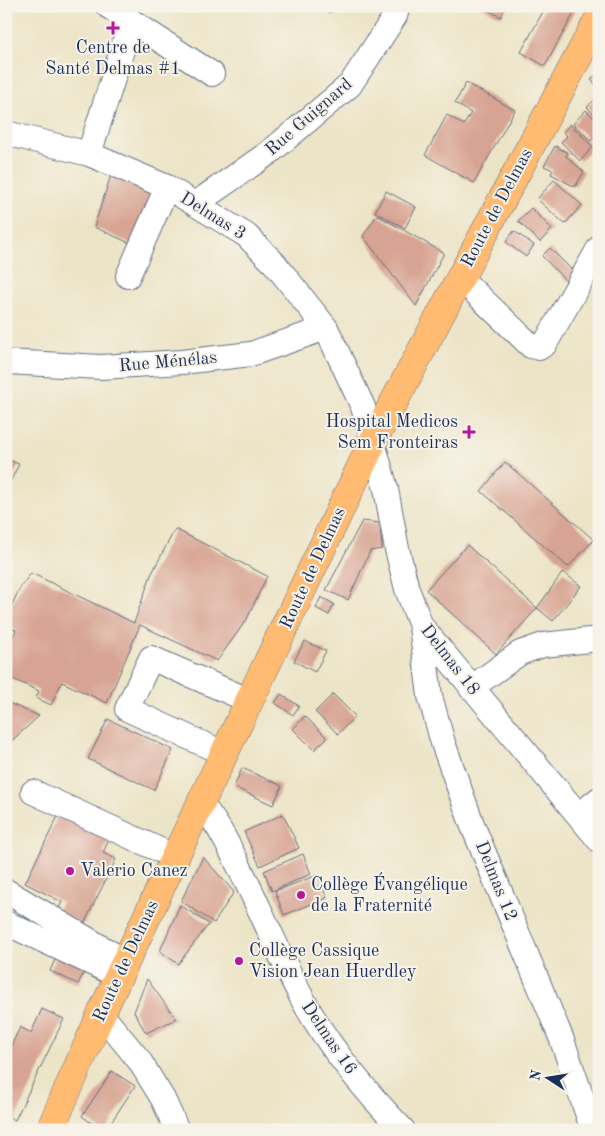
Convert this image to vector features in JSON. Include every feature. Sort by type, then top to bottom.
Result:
[{"type":"main road","name":"Route de Delmas","points":[[50,1130],[122,969],[372,443],[597,25]]},
{"type":"street","points":[[108,6],[212,74]]},
{"type":"street","name":"Rue Guignard","points":[[195,204],[270,152],[350,85],[395,16],[398,6]]},
{"type":"street","points":[[89,154],[131,22]]},
{"type":"street","name":"Delmas 3","points":[[6,133],[89,154],[167,187],[246,235],[275,264],[326,328],[363,407],[372,443]]},
{"type":"street","points":[[128,276],[167,187]]},
{"type":"street","points":[[460,278],[531,346],[540,348],[545,344],[599,248]]},
{"type":"street","name":"Rue Ménélas","points":[[6,362],[101,367],[182,362],[251,354],[326,328]]},
{"type":"street","name":"Delmas 18","points":[[372,443],[386,489],[397,549],[407,589],[421,626],[599,840]]},
{"type":"street","name":"Delmas 12","points":[[421,626],[430,696],[442,743],[472,824],[562,1040],[593,1130]]},
{"type":"street","points":[[471,688],[520,653],[543,645],[599,639]]},
{"type":"street","points":[[225,754],[127,709],[151,658],[250,701]]},
{"type":"street","points":[[34,792],[175,857]]},
{"type":"street","points":[[579,815],[599,798]]},
{"type":"street","name":"Delmas 16","points":[[200,803],[221,832],[278,953],[303,1000],[336,1052],[362,1085],[403,1130]]},
{"type":"street","points":[[6,891],[122,969]]},
{"type":"street","points":[[6,923],[122,969]]},
{"type":"street","points":[[101,1014],[139,1060],[163,1099],[177,1130]]},
{"type":"building","points":[[325,6],[341,6],[329,13]]},
{"type":"building","points":[[480,6],[506,6],[501,17]]},
{"type":"building","points":[[546,6],[578,6],[545,66],[521,52]]},
{"type":"building","points":[[599,71],[599,87],[591,80]]},
{"type":"building","points":[[466,83],[515,110],[474,183],[425,155],[447,115],[464,125],[471,113],[455,103]]},
{"type":"building","points":[[599,96],[599,119],[587,107]]},
{"type":"building","points":[[586,110],[599,123],[599,133],[591,141],[573,124]]},
{"type":"building","points":[[570,124],[593,147],[580,161],[561,142],[567,136],[563,132]]},
{"type":"building","points":[[555,146],[568,153],[566,156],[584,172],[575,187],[551,174],[553,170],[544,166]]},
{"type":"building","points":[[111,175],[155,193],[132,244],[94,227]]},
{"type":"building","points":[[554,180],[582,205],[565,224],[537,199]]},
{"type":"building","points":[[386,191],[416,207],[405,228],[375,212]]},
{"type":"building","points":[[531,208],[552,229],[540,242],[518,221]]},
{"type":"building","points":[[377,215],[444,253],[416,306],[363,236]]},
{"type":"building","points":[[514,231],[534,245],[526,257],[506,242]]},
{"type":"building","points":[[550,248],[576,274],[567,282],[542,256]]},
{"type":"building","points":[[6,459],[19,464],[6,490]]},
{"type":"building","points":[[505,462],[594,540],[568,567],[481,491]]},
{"type":"building","points":[[362,521],[380,523],[382,549],[370,551],[348,600],[326,590]]},
{"type":"building","points":[[175,529],[267,576],[247,619],[217,661],[140,625],[107,703],[62,682],[51,705],[36,698],[39,691],[6,676],[6,651],[16,630],[6,626],[6,617],[20,588],[31,573],[134,623],[151,575]]},
{"type":"building","points":[[467,545],[537,608],[496,654],[426,590]]},
{"type":"building","points":[[563,572],[581,586],[553,621],[537,608]]},
{"type":"building","points":[[321,597],[334,604],[329,615],[316,608]]},
{"type":"building","points":[[305,641],[326,651],[315,672],[294,661]]},
{"type":"building","points":[[281,694],[299,706],[293,715],[275,703]]},
{"type":"building","points":[[333,694],[355,716],[338,734],[315,712]]},
{"type":"building","points":[[6,702],[39,716],[6,746]]},
{"type":"building","points":[[305,716],[327,738],[314,750],[293,729]]},
{"type":"building","points":[[108,719],[173,750],[154,790],[88,759]]},
{"type":"building","points":[[242,768],[282,786],[273,805],[234,787]]},
{"type":"building","name":"Valerio Canez","points":[[59,814],[110,836],[103,853],[116,859],[84,924],[57,912],[62,902],[25,883]]},
{"type":"building","points":[[283,814],[299,848],[260,866],[244,832]]},
{"type":"building","points":[[303,854],[311,874],[272,891],[264,871]]},
{"type":"building","points":[[203,857],[234,892],[214,923],[181,901]]},
{"type":"building","name":"Collège Évangélique de la Fraternité","points":[[318,875],[327,898],[284,915],[275,891]]},
{"type":"building","points":[[180,905],[209,924],[178,964],[160,951]]},
{"type":"building","points":[[59,951],[88,965],[78,984],[50,971]]},
{"type":"building","points":[[147,979],[176,1019],[146,1033],[134,1012]]},
{"type":"building","points":[[42,1009],[64,1019],[15,1120],[6,1116],[6,1057],[20,1027],[31,1033]]},
{"type":"building","points":[[112,1071],[135,1086],[106,1130],[101,1130],[82,1116]]},
{"type":"place","name":"Centre de Santé Delmas #1","points":[[113,28]]},
{"type":"place","name":"Hospital Medicos Sem Fronteiras","points":[[469,432]]},
{"type":"place","name":"Valerio Canez","points":[[70,871]]},
{"type":"place","name":"Collège Évangélique de la Fraternité","points":[[301,895]]},
{"type":"place","name":"Collège Cassique Vision Jean Huerdley","points":[[239,961]]}]
